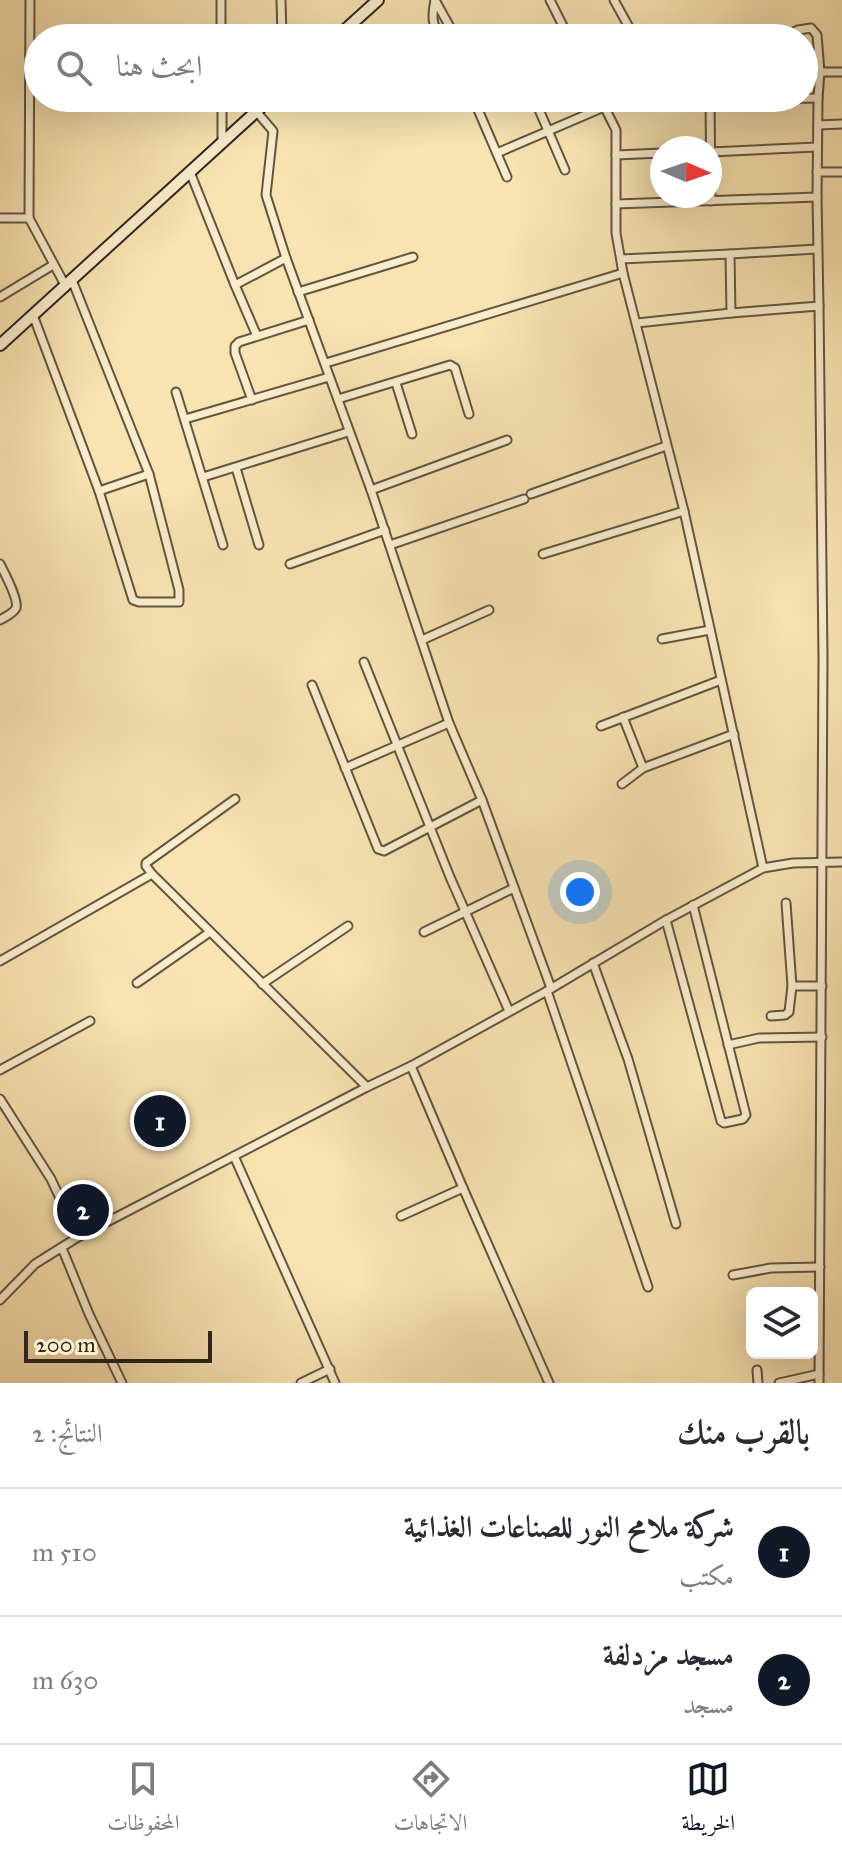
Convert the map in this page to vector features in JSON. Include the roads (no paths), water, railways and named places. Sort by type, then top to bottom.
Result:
[{"type":"main road","points":[[351,24],[378,0]]},
{"type":"main road","points":[[0,345],[255,112]]},
{"type":"street","points":[[30,0],[30,24]]},
{"type":"street","points":[[221,0],[221,24]]},
{"type":"street","points":[[282,24],[281,4],[290,0]]},
{"type":"street","points":[[434,24],[432,14],[435,0]]},
{"type":"street","points":[[435,0],[448,24]]},
{"type":"street","points":[[550,0],[562,24]]},
{"type":"street","points":[[614,0],[627,24]]},
{"type":"street","points":[[779,1383],[819,1378],[823,658],[817,249],[818,47]]},
{"type":"street","points":[[820,72],[842,72]]},
{"type":"street","points":[[29,112],[29,218],[53,265],[68,282],[149,474],[179,590],[179,602],[133,600],[99,491],[33,315]]},
{"type":"street","points":[[222,112],[222,142]]},
{"type":"street","points":[[257,112],[273,131],[266,195],[286,258],[371,490],[449,723],[482,800],[514,888],[648,1287]]},
{"type":"street","points":[[479,112],[507,177]]},
{"type":"street","points":[[541,112],[565,170]]},
{"type":"street","points":[[497,153],[592,112]]},
{"type":"street","points":[[607,112],[616,130],[616,233],[623,273],[684,511],[763,868]]},
{"type":"street","points":[[710,112],[710,136]]},
{"type":"street","points":[[818,125],[842,124]]},
{"type":"street","points":[[722,151],[817,147]]},
{"type":"street","points":[[616,155],[650,154]]},
{"type":"street","points":[[190,172],[257,336]]},
{"type":"street","points":[[817,172],[842,172]]},
{"type":"street","points":[[722,201],[817,197]]},
{"type":"street","points":[[616,204],[650,203]]},
{"type":"street","points":[[0,218],[29,218]]},
{"type":"street","points":[[621,259],[817,249]]},
{"type":"street","points":[[730,254],[731,313]]},
{"type":"street","points":[[298,292],[413,257]]},
{"type":"street","points":[[235,285],[286,258]]},
{"type":"street","points":[[0,297],[53,265]]},
{"type":"street","points":[[326,363],[623,273]]},
{"type":"street","points":[[637,323],[819,306]]},
{"type":"street","points":[[252,400],[235,346],[239,342],[309,320]]},
{"type":"street","points":[[338,399],[450,365],[453,366],[469,414]]},
{"type":"street","points":[[185,419],[329,377]]},
{"type":"street","points":[[396,383],[412,434]]},
{"type":"street","points":[[176,392],[223,545]]},
{"type":"street","points":[[203,477],[348,432]]},
{"type":"street","points":[[371,490],[507,440]]},
{"type":"street","points":[[390,545],[666,446]]},
{"type":"street","points":[[236,468],[259,545]]},
{"type":"street","points":[[99,491],[149,474]]},
{"type":"street","points":[[543,554],[684,511]]},
{"type":"street","points":[[290,564],[385,530]]},
{"type":"street","points":[[0,564],[17,606],[0,620]]},
{"type":"street","points":[[422,640],[489,610]]},
{"type":"street","points":[[662,639],[710,630]]},
{"type":"street","points":[[364,662],[430,828],[509,1011]]},
{"type":"street","points":[[601,726],[721,680]]},
{"type":"street","points":[[312,685],[380,851],[482,800]]},
{"type":"street","points":[[623,717],[643,768]]},
{"type":"street","points":[[345,768],[449,723]]},
{"type":"street","points":[[622,784],[643,768],[734,734]]},
{"type":"street","points":[[235,799],[146,866],[367,1087]]},
{"type":"street","points":[[0,1300],[35,1264],[78,1237],[411,1066],[763,868],[793,863],[842,862]]},
{"type":"street","points":[[0,961],[152,874]]},
{"type":"street","points":[[424,932],[514,888]]},
{"type":"street","points":[[771,1016],[789,1012],[792,986],[786,903]]},
{"type":"street","points":[[666,920],[721,1121],[743,1119],[746,1115],[693,905]]},
{"type":"street","points":[[262,984],[348,926]]},
{"type":"street","points":[[137,983],[210,932]]},
{"type":"street","points":[[593,963],[628,1059],[676,1224]]},
{"type":"street","points":[[792,986],[822,986]]},
{"type":"street","points":[[0,1070],[90,1021]]},
{"type":"street","points":[[728,1045],[759,1038],[822,1037]]},
{"type":"street","points":[[411,1066],[549,1383]]},
{"type":"street","points":[[0,1099],[51,1179],[78,1237]]},
{"type":"street","points":[[234,1156],[335,1383]]},
{"type":"street","points":[[401,1216],[463,1188]]},
{"type":"street","points":[[62,1248],[122,1383]]},
{"type":"street","points":[[733,1275],[771,1268],[820,1267]]},
{"type":"street","points":[[301,1383],[330,1369]]},
{"type":"street","points":[[757,1370],[758,1383]]},
{"type":"place","name":"شركة ملامح النور للصناعات الغذائية","points":[[160,1121]]},
{"type":"place","name":"مسجد مزدلفة","points":[[83,1210]]}]
